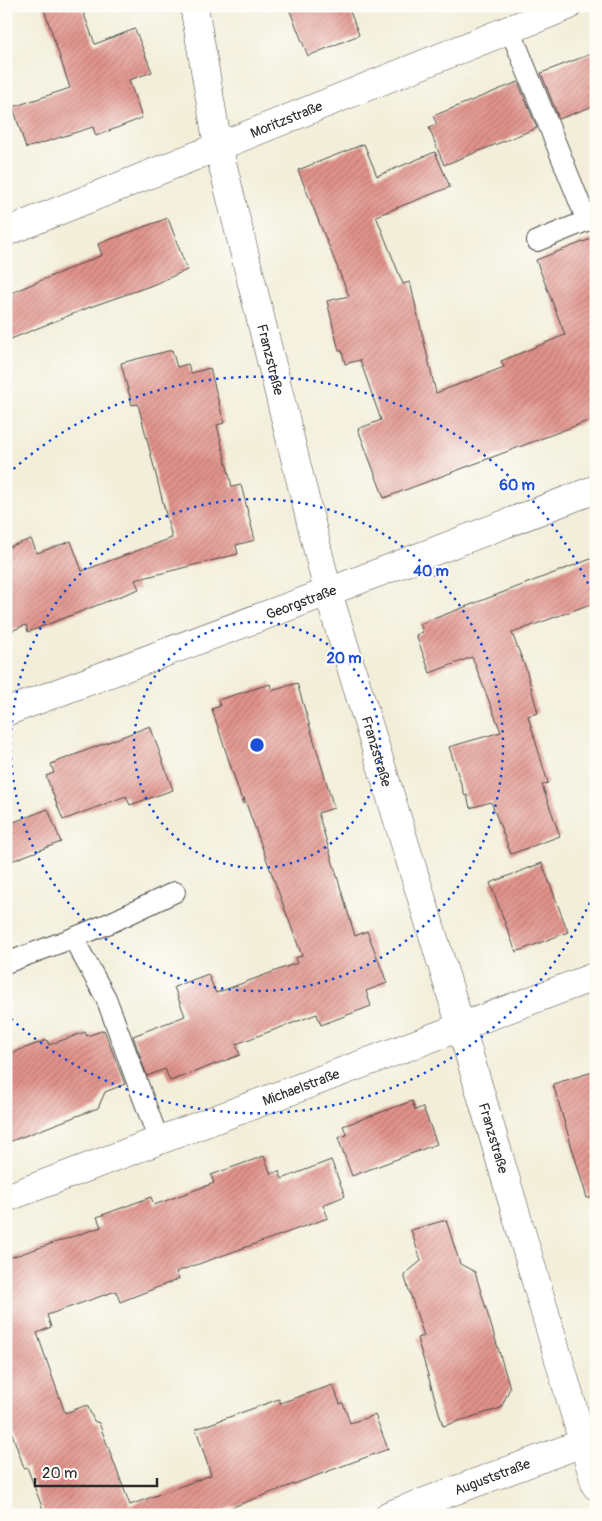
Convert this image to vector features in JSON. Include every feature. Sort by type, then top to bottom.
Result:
[{"type":"street","name":"Franzstraße","points":[[194,6],[218,146],[328,592],[590,1441],[596,1486]]},
{"type":"street","name":"Moritzstraße","points":[[6,232],[568,6]]},
{"type":"street","name":"Georgstraße","points":[[6,712],[328,592],[596,489]]},
{"type":"street","name":"Michaelstraße","points":[[6,1198],[596,976]]},
{"type":"street","name":"Auguststraße","points":[[389,1515],[590,1441]]},
{"type":"lane","points":[[510,29],[591,219],[537,241]]},
{"type":"lane","points":[[6,963],[112,922],[176,892]]},
{"type":"lane","points":[[73,938],[106,998],[159,1141]]},
{"type":"building","points":[[43,6],[81,6],[95,44],[135,29],[152,72],[129,80],[142,118],[96,136],[93,127],[26,148],[13,107],[70,88]]},
{"type":"building","points":[[288,6],[348,6],[359,35],[308,56]]},
{"type":"building","points":[[596,52],[596,105],[559,119],[541,73]]},
{"type":"building","points":[[518,82],[537,128],[444,165],[429,128],[437,124],[433,116]]},
{"type":"building","points":[[364,144],[377,176],[435,152],[450,187],[376,216],[403,284],[410,282],[436,393],[504,367],[501,361],[565,335],[536,260],[596,237],[596,418],[384,498],[358,429],[381,420],[360,360],[345,364],[342,351],[339,351],[327,301],[349,296],[298,170]]},
{"type":"building","points":[[168,218],[187,270],[6,341],[6,295],[102,255],[98,244]]},
{"type":"building","points":[[172,350],[177,367],[188,364],[191,373],[210,368],[224,423],[217,425],[232,487],[241,485],[255,540],[236,545],[238,554],[135,580],[139,589],[28,632],[26,625],[6,633],[6,548],[31,539],[37,553],[71,541],[82,571],[172,538],[138,404],[132,405],[121,363]]},
{"type":"building","points":[[596,557],[596,602],[512,633],[526,669],[538,713],[528,716],[548,783],[542,785],[560,836],[511,854],[491,802],[470,808],[449,747],[501,732],[472,657],[430,673],[416,635],[423,632],[420,624]]},
{"type":"building","points":[[297,683],[334,808],[318,813],[355,936],[367,931],[387,983],[366,991],[371,1006],[321,1025],[317,1014],[236,1044],[240,1055],[170,1081],[165,1069],[147,1076],[133,1036],[185,1016],[174,987],[208,974],[216,993],[297,963],[295,958],[302,956],[244,798],[243,804],[212,709],[220,706],[218,700],[270,684],[272,691]]},
{"type":"building","points":[[150,726],[173,790],[130,805],[126,796],[63,820],[46,776],[54,773],[51,764]]},
{"type":"building","points":[[48,809],[61,842],[6,863],[6,825]]},
{"type":"building","points":[[542,863],[568,932],[516,952],[490,883]]},
{"type":"building","points":[[104,1030],[125,1084],[105,1092],[98,1108],[6,1143],[6,1055],[47,1040],[49,1045],[85,1032],[87,1036]]},
{"type":"building","points":[[596,1071],[596,1197],[587,1198],[553,1084]]},
{"type":"building","points":[[412,1101],[415,1110],[423,1107],[437,1144],[352,1176],[338,1138],[347,1135],[343,1126]]},
{"type":"building","points":[[264,1156],[271,1174],[279,1171],[282,1179],[331,1160],[345,1196],[323,1205],[328,1218],[176,1272],[179,1279],[120,1302],[116,1291],[47,1315],[51,1327],[37,1333],[65,1413],[87,1405],[94,1421],[99,1423],[130,1505],[211,1475],[196,1429],[279,1399],[280,1403],[333,1385],[340,1404],[343,1403],[350,1423],[375,1415],[388,1449],[211,1515],[45,1515],[27,1467],[24,1468],[6,1416],[6,1259],[101,1227],[97,1217],[151,1197],[154,1205],[214,1183],[211,1175]]},
{"type":"building","points":[[446,1220],[460,1264],[475,1272],[510,1388],[501,1408],[443,1426],[417,1338],[424,1336],[404,1275],[421,1261],[411,1230]]}]
